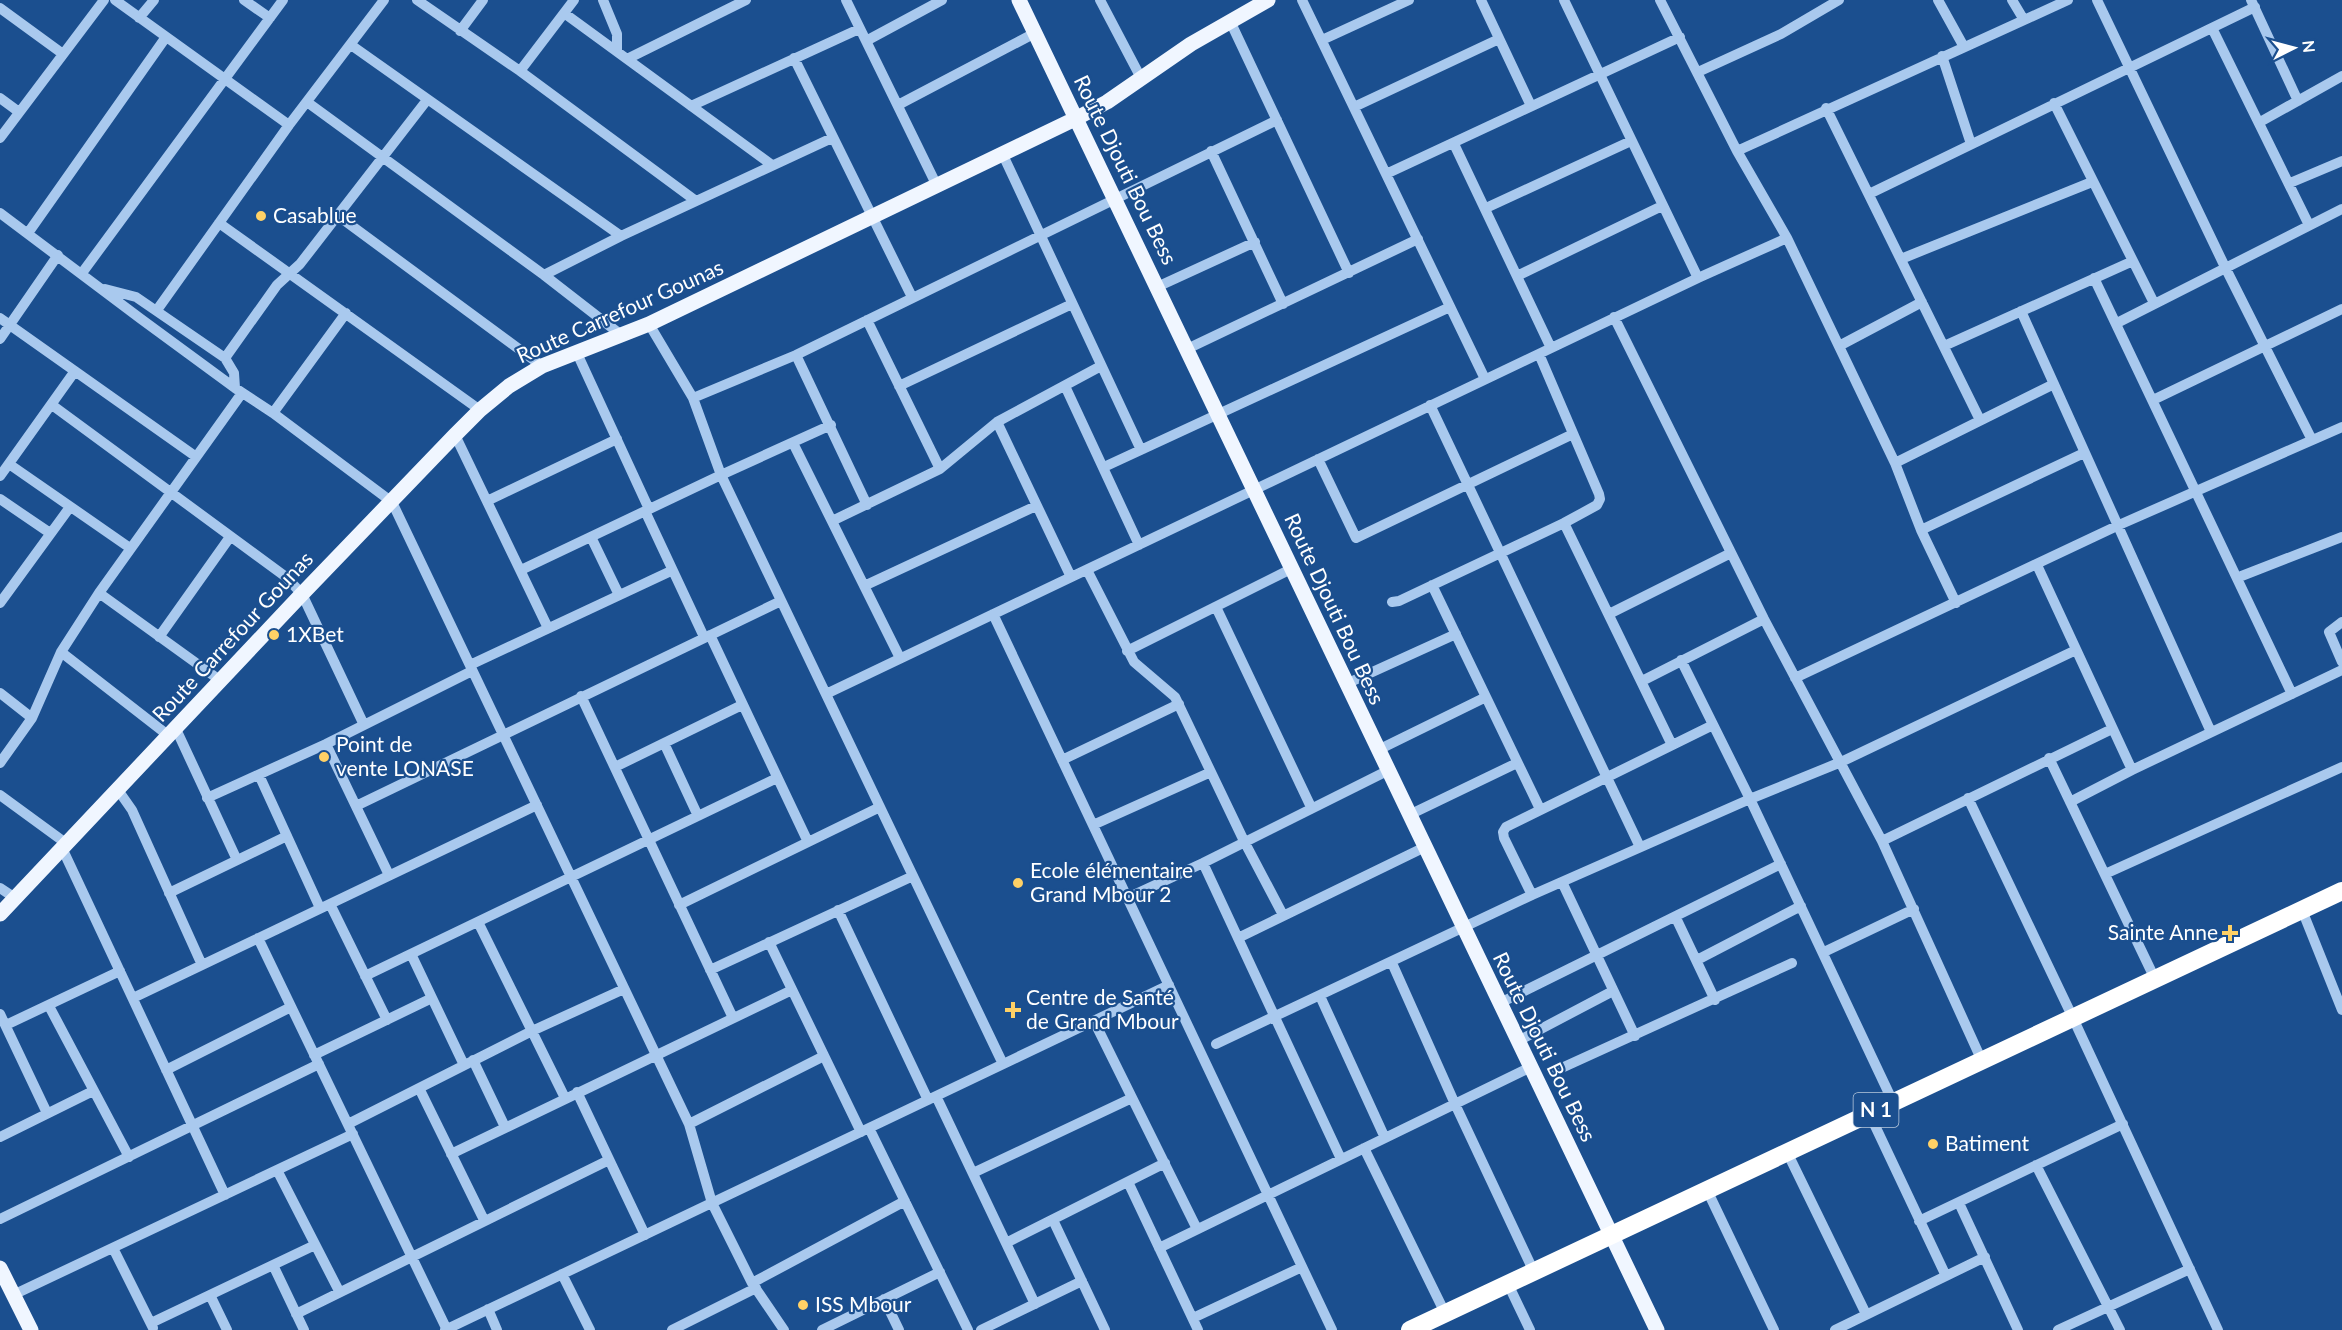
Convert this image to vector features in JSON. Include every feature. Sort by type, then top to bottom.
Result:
[{"type":"highway","name":"N 1","points":[[1410,1330],[2342,891]]},
{"type":"main road","name":"Route Djouti Bou Bess","points":[[1019,0],[1657,1330]]},
{"type":"main road","name":"Route Carrefour Gounas","points":[[0,914],[455,435],[509,386],[542,366],[649,324],[1077,118],[1107,102],[1230,21],[1268,0]]},
{"type":"main road","points":[[0,1268],[31,1330]]},
{"type":"street","points":[[0,138],[104,0]]},
{"type":"street","points":[[115,0],[289,125]]},
{"type":"street","points":[[139,18],[154,0]]},
{"type":"street","points":[[244,0],[270,18]]},
{"type":"street","points":[[82,273],[283,0]]},
{"type":"street","points":[[157,310],[289,125],[384,0]]},
{"type":"street","points":[[417,0],[520,71],[696,201]]},
{"type":"street","points":[[460,31],[483,0]]},
{"type":"street","points":[[520,71],[574,0]]},
{"type":"street","points":[[603,0],[616,34],[617,50]]},
{"type":"street","points":[[627,59],[746,0]]},
{"type":"street","points":[[846,0],[937,186]]},
{"type":"street","points":[[1302,0],[1485,379]]},
{"type":"street","points":[[1322,40],[1409,0]]},
{"type":"street","points":[[1481,0],[1531,106]]},
{"type":"street","points":[[1564,0],[1698,278]]},
{"type":"street","points":[[1660,0],[1737,151],[1787,238],[1895,463],[1922,530],[1956,603]]},
{"type":"street","points":[[1698,72],[1796,26],[1839,0]]},
{"type":"street","points":[[1938,0],[1964,47]]},
{"type":"street","points":[[2012,0],[2024,20]]},
{"type":"street","points":[[1737,151],[1826,108],[2068,0]]},
{"type":"street","points":[[2097,0],[2225,267],[2312,440]]},
{"type":"street","points":[[866,41],[936,1]]},
{"type":"street","points":[[1102,1],[1141,78]]},
{"type":"street","points":[[1869,194],[2129,66],[2212,28],[2253,4],[2298,101]]},
{"type":"street","points":[[0,8],[63,54]]},
{"type":"street","points":[[564,13],[772,165]]},
{"type":"street","points":[[1230,21],[1349,273]]},
{"type":"street","points":[[2212,28],[2309,225]]},
{"type":"street","points":[[691,105],[859,29]]},
{"type":"street","points":[[898,105],[1035,33]]},
{"type":"street","points":[[28,233],[166,37]]},
{"type":"street","points":[[1386,174],[1680,37]]},
{"type":"street","points":[[1354,107],[1499,39]]},
{"type":"street","points":[[351,45],[621,236]]},
{"type":"street","points":[[1942,56],[1971,144]]},
{"type":"street","points":[[794,58],[912,297]]},
{"type":"street","points":[[2260,122],[2342,76]]},
{"type":"street","points":[[0,98],[19,112]]},
{"type":"street","points":[[225,358],[277,285],[292,273],[427,100]]},
{"type":"street","points":[[307,102],[544,275],[620,334]]},
{"type":"street","points":[[2054,103],[2154,303]]},
{"type":"street","points":[[1826,108],[1980,420]]},
{"type":"street","points":[[693,398],[796,355],[1277,120]]},
{"type":"street","points":[[544,275],[621,236],[832,138]]},
{"type":"street","points":[[1486,208],[1630,141]]},
{"type":"street","points":[[1454,144],[1551,348]]},
{"type":"street","points":[[1211,151],[1283,304]]},
{"type":"street","points":[[1003,155],[1141,450]]},
{"type":"street","points":[[2290,183],[2342,161]]},
{"type":"street","points":[[1901,259],[2092,182]]},
{"type":"street","points":[[1517,276],[1662,206]]},
{"type":"street","points":[[2117,323],[2342,209]]},
{"type":"street","points":[[0,213],[178,347],[238,391],[273,412],[392,502],[689,1124],[712,1203],[754,1285],[784,1330]]},
{"type":"street","points":[[337,215],[542,366]]},
{"type":"street","points":[[219,223],[292,273],[480,410]]},
{"type":"street","points":[[826,694],[1614,317],[1787,238]]},
{"type":"street","points":[[1187,349],[1418,239]]},
{"type":"street","points":[[1158,287],[1255,242]]},
{"type":"street","points":[[0,339],[58,255]]},
{"type":"street","points":[[1944,346],[2133,261]]},
{"type":"street","points":[[2094,278],[2239,578],[2292,694]]},
{"type":"street","points":[[0,763],[32,718],[61,652],[238,391],[234,373],[225,358],[131,294],[101,288]]},
{"type":"street","points":[[1839,345],[1922,302]]},
{"type":"street","points":[[899,386],[1072,304]]},
{"type":"street","points":[[1104,466],[1450,307]]},
{"type":"street","points":[[2153,400],[2342,309]]},
{"type":"street","points":[[2021,311],[2211,732]]},
{"type":"street","points":[[273,412],[346,312]]},
{"type":"street","points":[[1614,317],[1764,619],[1882,841],[1982,1061]]},
{"type":"street","points":[[0,318],[195,456]]},
{"type":"street","points":[[867,320],[940,469]]},
{"type":"street","points":[[649,324],[693,398],[721,475],[1003,1064]]},
{"type":"street","points":[[178,347],[187,332]]},
{"type":"street","points":[[576,351],[617,439],[671,571],[742,705],[808,842]]},
{"type":"street","points":[[1392,602],[1399,601],[1501,553],[1597,505],[1600,499],[1539,354]]},
{"type":"street","points":[[796,355],[867,505]]},
{"type":"street","points":[[832,521],[940,469],[997,422],[1101,366]]},
{"type":"street","points":[[0,476],[75,371]]},
{"type":"street","points":[[1895,463],[2054,384]]},
{"type":"street","points":[[1065,386],[1139,544]]},
{"type":"street","points":[[52,405],[286,577],[302,594],[364,725]]},
{"type":"street","points":[[1430,405],[1640,847]]},
{"type":"street","points":[[997,422],[1071,577]]},
{"type":"street","points":[[521,570],[831,425]]},
{"type":"street","points":[[1795,678],[2119,525],[2342,427]]},
{"type":"street","points":[[1318,459],[1356,538],[1573,434]]},
{"type":"street","points":[[455,435],[548,628]]},
{"type":"street","points":[[487,501],[617,439]]},
{"type":"street","points":[[793,442],[900,658]]},
{"type":"street","points":[[1922,530],[2084,453]]},
{"type":"street","points":[[9,464],[130,548]]},
{"type":"street","points":[[0,499],[50,533]]},
{"type":"street","points":[[864,586],[1036,506]]},
{"type":"street","points":[[0,603],[70,507]]},
{"type":"street","points":[[1564,523],[1672,745]]},
{"type":"street","points":[[159,637],[230,537]]},
{"type":"street","points":[[591,537],[619,595]]},
{"type":"street","points":[[2239,578],[2342,537]]},
{"type":"street","points":[[1609,614],[1731,553]]},
{"type":"street","points":[[2037,565],[2132,770]]},
{"type":"street","points":[[1127,651],[1292,569]]},
{"type":"street","points":[[1087,570],[1134,662],[1171,692],[1179,705],[1244,841],[1283,915]]},
{"type":"street","points":[[207,798],[326,744],[548,628],[671,571]]},
{"type":"street","points":[[1432,585],[1540,809]]},
{"type":"street","points":[[99,593],[221,681]]},
{"type":"street","points":[[356,806],[502,733],[781,601]]},
{"type":"street","points":[[1216,607],[1311,807]]},
{"type":"street","points":[[993,614],[1332,1330]]},
{"type":"street","points":[[1642,681],[1764,619]]},
{"type":"street","points":[[2342,622],[2329,632],[2342,662]]},
{"type":"street","points":[[1346,684],[1456,634]]},
{"type":"street","points":[[1216,1044],[1562,882],[1840,762],[2076,650]]},
{"type":"street","points":[[61,652],[172,733],[237,860]]},
{"type":"street","points":[[1681,660],[1824,952],[1893,1102]]},
{"type":"street","points":[[2070,802],[2342,670]]},
{"type":"street","points":[[0,693],[32,718]]},
{"type":"street","points":[[581,696],[733,1018]]},
{"type":"street","points":[[1378,750],[1486,698]]},
{"type":"street","points":[[615,767],[742,705]]},
{"type":"street","points":[[1062,759],[1179,705]]},
{"type":"street","points":[[1532,896],[1504,838],[1503,832],[1506,827],[1713,725]]},
{"type":"street","points":[[1882,841],[2112,729]]},
{"type":"street","points":[[664,743],[698,816]]},
{"type":"street","points":[[326,744],[389,875]]},
{"type":"street","points":[[2049,758],[2155,979]]},
{"type":"street","points":[[1409,815],[1517,763]]},
{"type":"street","points":[[2105,874],[2342,767]]},
{"type":"street","points":[[1127,898],[1203,863],[1387,771]]},
{"type":"street","points":[[1093,825],[1211,772]]},
{"type":"street","points":[[259,775],[287,836],[387,1020]]},
{"type":"street","points":[[364,976],[777,778]]},
{"type":"street","points":[[118,790],[132,810],[202,965]]},
{"type":"street","points":[[0,795],[65,846],[120,971],[225,1195]]},
{"type":"street","points":[[1968,798],[2218,1330]]},
{"type":"street","points":[[133,998],[537,805]]},
{"type":"street","points":[[679,904],[880,807]]},
{"type":"street","points":[[169,892],[287,836]]},
{"type":"street","points":[[1238,938],[1425,848]]},
{"type":"street","points":[[1203,863],[1341,1159]]},
{"type":"street","points":[[1500,1003],[1676,918],[1780,864]]},
{"type":"street","points":[[710,970],[913,876]]},
{"type":"street","points":[[1562,882],[1635,1036]]},
{"type":"street","points":[[0,888],[15,898]]},
{"type":"street","points":[[1697,960],[1801,906]]},
{"type":"street","points":[[1824,952],[1914,909]]},
{"type":"street","points":[[838,910],[932,1098],[973,1173],[1035,1304]]},
{"type":"street","points":[[2302,910],[2342,1010]]},
{"type":"street","points":[[1676,918],[1715,1000]]},
{"type":"street","points":[[477,922],[565,1098]]},
{"type":"street","points":[[258,938],[446,1330],[1169,985]]},
{"type":"street","points":[[769,942],[824,1056],[905,1201],[968,1330]]},
{"type":"street","points":[[411,954],[432,998],[505,1126]]},
{"type":"street","points":[[1392,963],[1534,1272]]},
{"type":"street","points":[[1555,1071],[1792,963]]},
{"type":"street","points":[[6,1025],[120,971]]},
{"type":"street","points":[[348,1124],[532,1030],[624,989]]},
{"type":"street","points":[[451,1154],[505,1126],[792,990]]},
{"type":"street","points":[[1518,1041],[1613,991]]},
{"type":"street","points":[[1320,996],[1386,1138]]},
{"type":"street","points":[[0,1219],[193,1126],[387,1020],[432,998]]},
{"type":"street","points":[[49,1006],[129,1157]]},
{"type":"street","points":[[166,1070],[291,1007]]},
{"type":"street","points":[[0,1014],[47,1113]]},
{"type":"street","points":[[1094,1021],[1197,1229]]},
{"type":"street","points":[[689,1124],[824,1056]]},
{"type":"street","points":[[1159,1248],[1532,1067]]},
{"type":"street","points":[[419,1088],[484,1220]]},
{"type":"street","points":[[0,1137],[93,1092]]},
{"type":"street","points":[[577,1092],[645,1235]]},
{"type":"street","points":[[973,1173],[1132,1098]]},
{"type":"street","points":[[1869,1113],[1946,1276]]},
{"type":"street","points":[[1919,1221],[2123,1124]]},
{"type":"street","points":[[13,1295],[353,1134]]},
{"type":"street","points":[[1364,1148],[1445,1313]]},
{"type":"street","points":[[1787,1152],[1866,1314]]},
{"type":"street","points":[[296,1314],[609,1160]]},
{"type":"street","points":[[1006,1243],[1165,1163]]},
{"type":"street","points":[[2036,1165],[2120,1330]]},
{"type":"street","points":[[278,1170],[339,1291]]},
{"type":"street","points":[[1128,1182],[1198,1330]]},
{"type":"street","points":[[1707,1190],[1774,1330]]},
{"type":"street","points":[[673,1330],[905,1201]]},
{"type":"street","points":[[1959,1203],[2018,1330]]},
{"type":"street","points":[[1053,1220],[1105,1330]]},
{"type":"street","points":[[113,1248],[153,1327],[210,1294],[315,1245]]},
{"type":"street","points":[[1835,1330],[1985,1257]]},
{"type":"street","points":[[273,1265],[304,1330]]},
{"type":"street","points":[[1192,1318],[1302,1267]]},
{"type":"street","points":[[2058,1330],[2190,1269]]},
{"type":"street","points":[[822,1330],[940,1272]]},
{"type":"street","points":[[562,1274],[590,1330]]},
{"type":"street","points":[[981,1330],[1082,1281]]},
{"type":"street","points":[[1508,1284],[1530,1330]]},
{"type":"street","points":[[210,1294],[227,1330]]},
{"type":"street","points":[[884,1299],[899,1330]]},
{"type":"street","points":[[488,1309],[497,1330]]},
{"type":"place","name":"Casablue","points":[[261,216]]},
{"type":"place","name":"1XBet","points":[[274,635]]},
{"type":"place","name":"Point de vente LONASE","points":[[324,757]]},
{"type":"place","name":"Ecole élémentaire Grand Mbour 2","points":[[1018,883]]},
{"type":"place","name":"Sainte Anne","points":[[2230,933]]},
{"type":"place","name":"Centre de Santé de Grand Mbour","points":[[1013,1010]]},
{"type":"place","name":"Batiment","points":[[1933,1144]]},
{"type":"place","name":"ISS Mbour","points":[[803,1305]]}]
